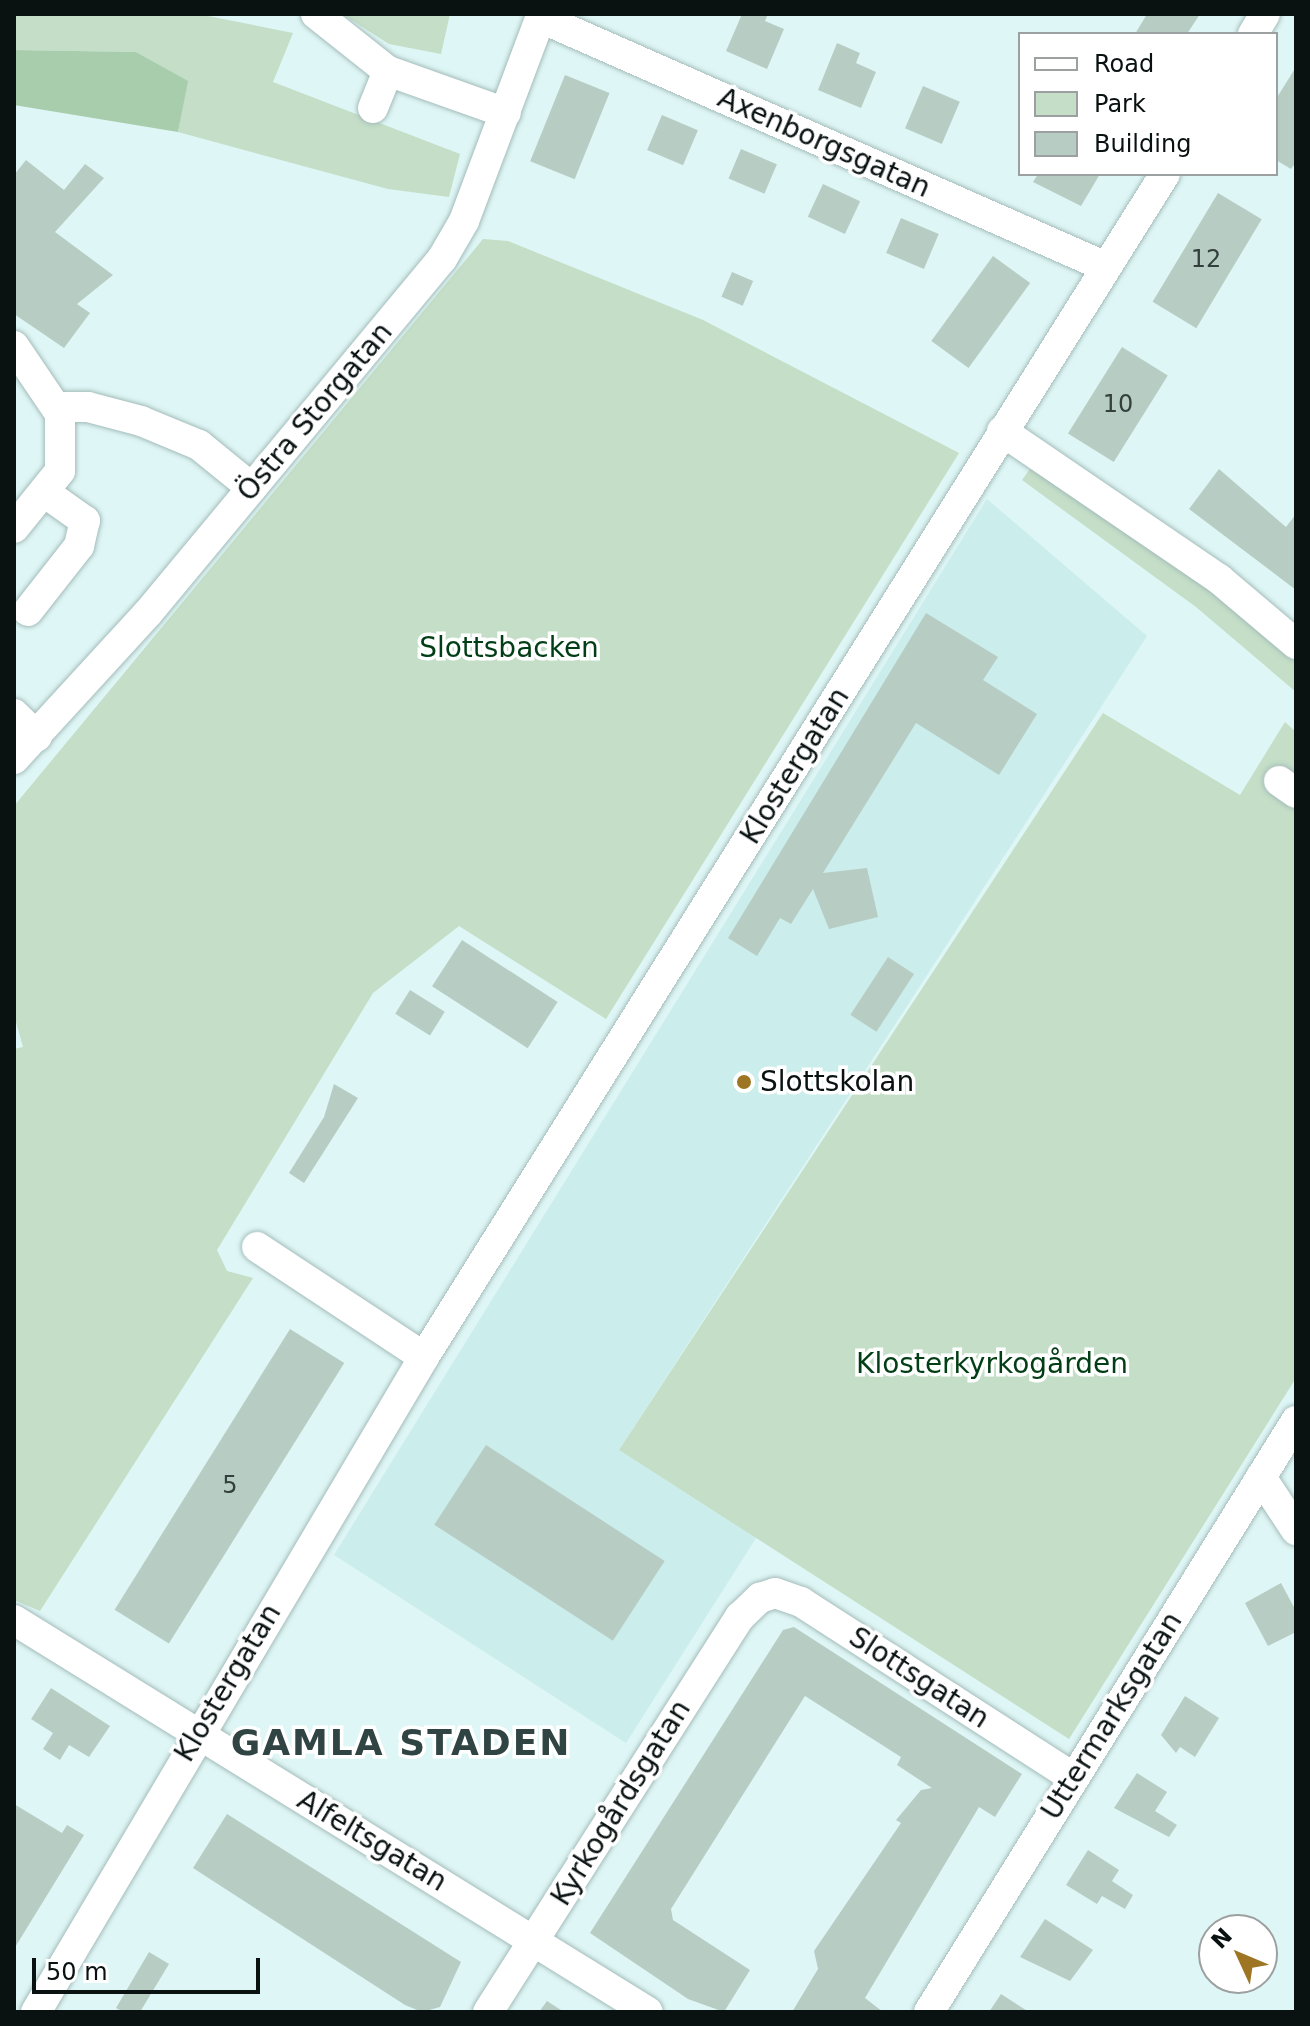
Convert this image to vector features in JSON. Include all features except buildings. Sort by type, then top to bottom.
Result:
[{"type":"street","points":[[316,14],[388,71],[506,113]]},
{"type":"street","points":[[1254,32],[1265,14]]},
{"type":"street","name":"Östra Storgatan","points":[[14,759],[252,488],[442,259],[506,113],[541,16]]},
{"type":"street","name":"Axenborgsgatan","points":[[541,16],[1106,267]]},
{"type":"street","points":[[373,108],[388,71]]},
{"type":"street","name":"Klostergatan","points":[[36,2012],[197,1734],[424,1357],[1164,176]]},
{"type":"street","points":[[14,346],[56,407],[60,471],[14,528]]},
{"type":"street","points":[[56,407],[88,407],[141,421],[199,445],[252,488]]},
{"type":"street","points":[[1002,431],[1219,579],[1296,644]]},
{"type":"street","points":[[28,611],[79,546],[85,521],[44,492]]},
{"type":"street","points":[[14,714],[37,736]]},
{"type":"street","points":[[257,1247],[424,1357]]},
{"type":"street","name":"Uttermarksgatan","points":[[929,2012],[1296,1421]]},
{"type":"street","points":[[1261,1477],[1296,1530]]},
{"type":"street","name":"Slottsgatan","points":[[760,1598],[775,1593],[801,1602],[1074,1778]]},
{"type":"street","name":"Kyrkogårdsgatan","points":[[488,2012],[740,1617],[760,1598]]},
{"type":"street","name":"Alfeltsgatan","points":[[14,1620],[648,2012]]},
{"type":"shaded area","name":"Slottskolan","points":[[987,499],[1147,636],[619,1450],[756,1538],[626,1743],[334,1555]]},
{"type":"green space","points":[[14,14],[198,14],[293,33],[273,82],[460,154],[449,197],[388,189],[178,132],[187,81],[136,52],[14,50]]},
{"type":"green space","points":[[342,14],[450,14],[441,54],[389,44]]},
{"type":"green space","points":[[14,50],[136,52],[188,81],[178,132],[14,105]]},
{"type":"green space","name":"Slottsbacken","points":[[483,239],[508,241],[703,320],[959,453],[606,1019],[459,926],[373,993],[217,1250],[227,1271],[253,1278],[40,1611],[14,1600],[14,1049],[23,1047],[14,1015],[14,806]]},
{"type":"green space","points":[[1032,466],[1220,593],[1296,660],[1296,692],[1196,607],[1022,480]]},
{"type":"green space","name":"Klosterkyrkogården","points":[[1103,713],[1240,795],[1285,722],[1296,732],[1296,1378],[1069,1739],[619,1450]]},
{"type":"place","name":"Slottskolan","points":[[744,1082]]},
{"type":"district","name":"GAMLA STADEN","points":[[401,1743]]}]
